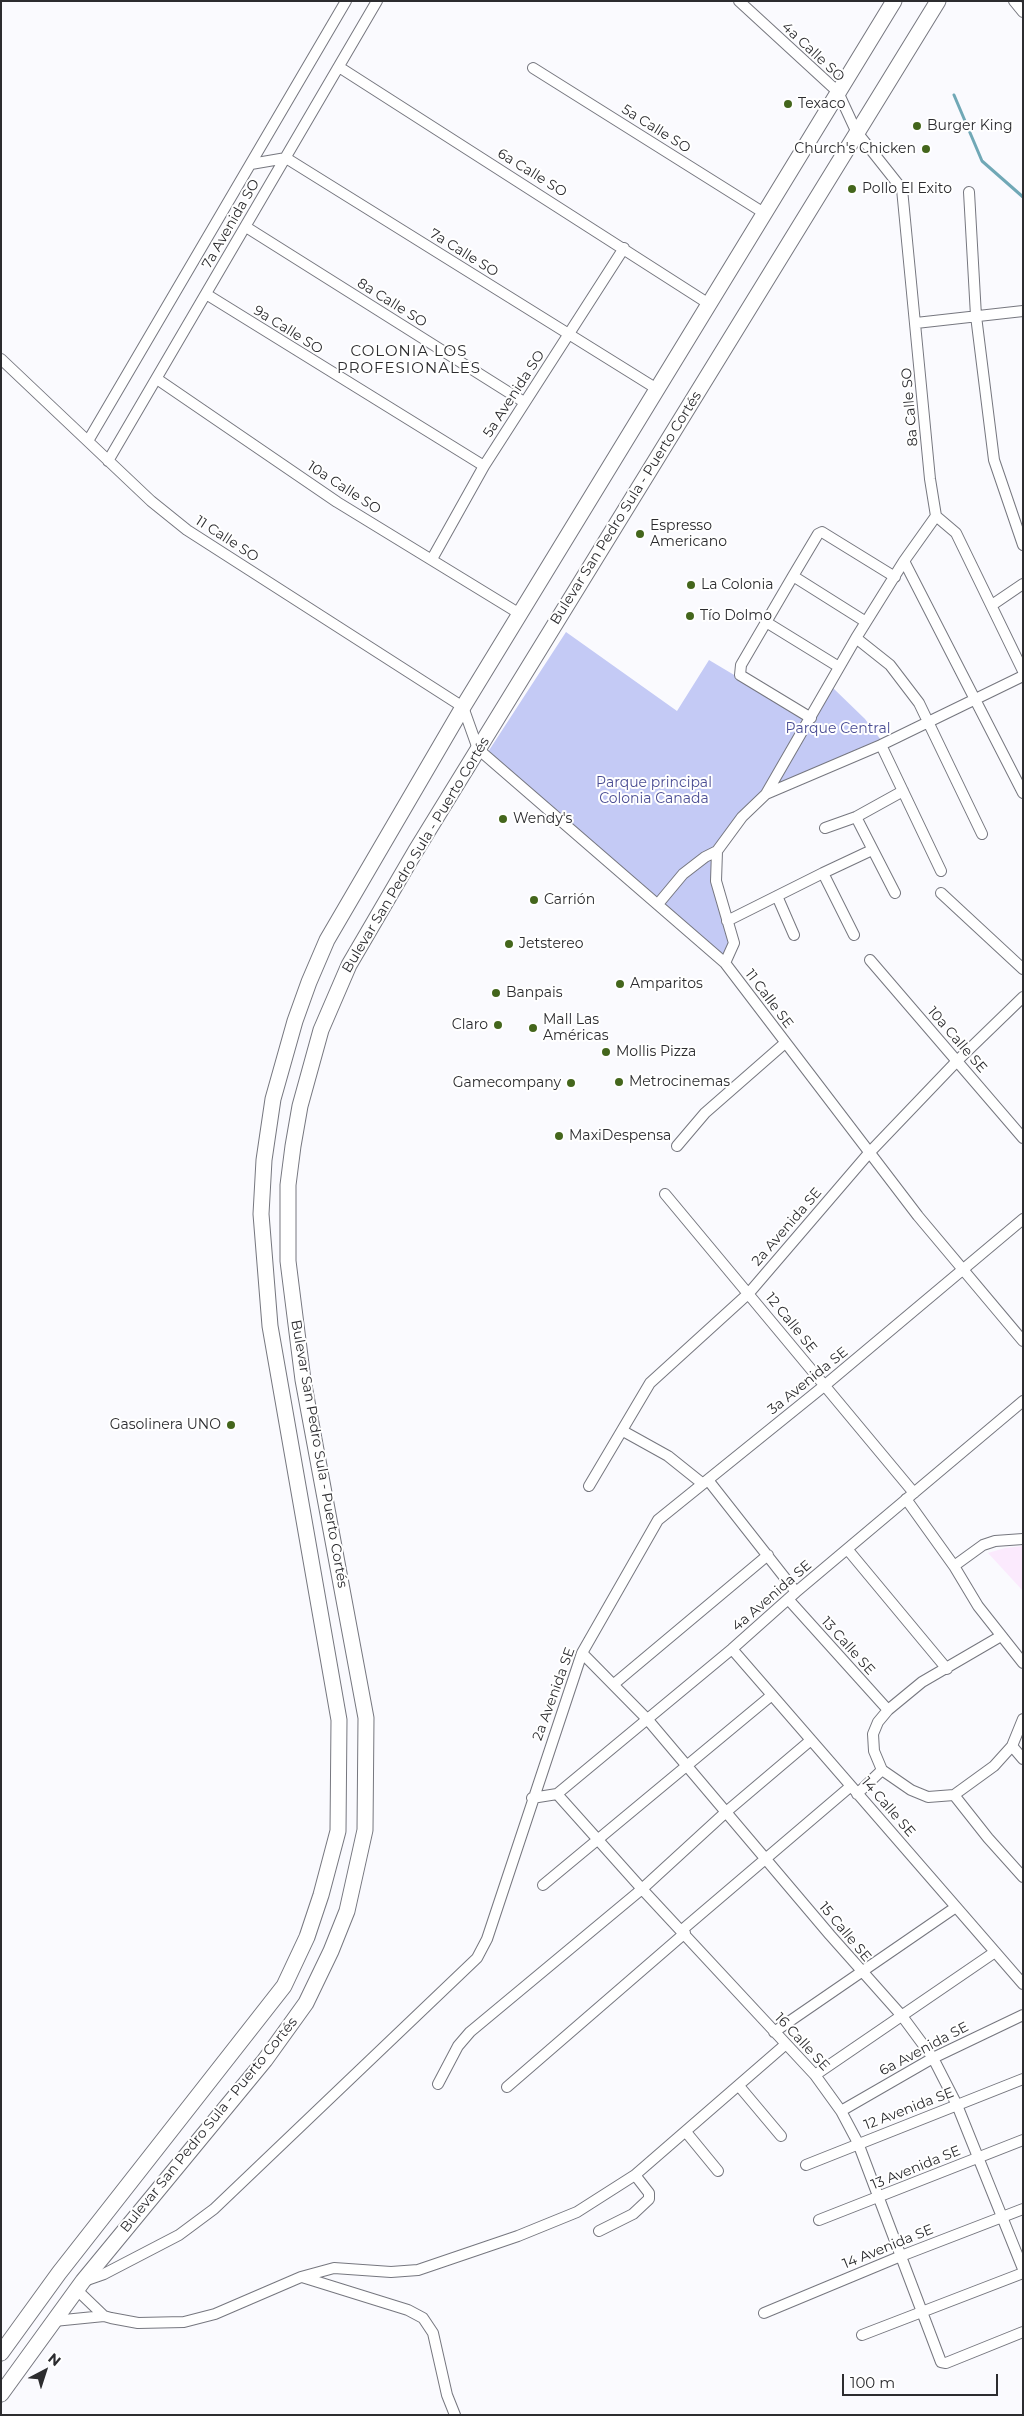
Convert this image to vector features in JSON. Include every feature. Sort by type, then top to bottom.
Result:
[{"type":"highway","name":"Bulevar San Pedro Sula - Puerto Cortés","points":[[1,2353],[59,2273],[284,1986],[307,1937],[321,1895],[338,1831],[340,1720],[270,1326],[261,1214],[264,1160],[273,1099],[295,1022],[309,982],[327,940],[463,707],[894,1]]},
{"type":"highway","name":"Bulevar San Pedro Sula - Puerto Cortés","points":[[1,2394],[80,2285],[265,2060],[306,2003],[331,1951],[347,1911],[365,1830],[366,1718],[303,1380],[288,1261],[288,1185],[300,1106],[321,1030],[349,965],[478,748],[856,131],[938,1]]},
{"type":"street","name":"7a Avenida SO","points":[[88,441],[346,1]]},
{"type":"street","name":"7a Avenida SO","points":[[108,461],[376,1]]},
{"type":"street","name":"4a Calle SO","points":[[739,1],[838,92],[856,131]]},
{"type":"street","points":[[1014,1],[1023,12]]},
{"type":"street","name":"6a Calle SO","points":[[338,68],[624,248],[709,304]]},
{"type":"street","name":"5a Calle SO","points":[[533,68],[764,213]]},
{"type":"street","name":"8a Calle SO","points":[[856,131],[902,189],[930,479],[936,516]]},
{"type":"street","points":[[251,164],[286,158]]},
{"type":"street","name":"7a Calle SO","points":[[286,158],[657,389]]},
{"type":"street","points":[[969,192],[976,316],[994,460],[1023,545]]},
{"type":"street","name":"8a Calle SO","points":[[246,227],[524,402]]},
{"type":"street","name":"5a Avenida SO","points":[[432,559],[484,466],[524,402],[570,335],[624,248]]},
{"type":"street","name":"9a Calle SO","points":[[206,294],[484,466]]},
{"type":"street","points":[[916,323],[1023,311]]},
{"type":"street","name":"11 Calle SO","points":[[1,359],[151,501],[187,530],[463,707]]},
{"type":"street","name":"10a Calle SO","points":[[156,379],[337,502],[520,614]]},
{"type":"street","points":[[658,904],[683,874],[704,857],[717,851],[742,817],[766,794],[856,638],[904,561],[936,516],[956,533],[1023,671]]},
{"type":"street","points":[[811,718],[740,675],[741,665],[818,534],[822,532],[895,577]]},
{"type":"street","points":[[904,561],[1023,793]]},
{"type":"street","points":[[793,576],[866,622]]},
{"type":"street","points":[[992,605],[1023,584]]},
{"type":"street","points":[[766,622],[839,667]]},
{"type":"street","points":[[856,638],[890,665],[919,703],[982,834]]},
{"type":"street","points":[[766,794],[881,745],[1023,676]]},
{"type":"street","name":"11 Calle SE","points":[[463,707],[478,748],[725,963],[869,1153],[962,1271],[1023,1340]]},
{"type":"street","points":[[881,745],[941,871]]},
{"type":"street","points":[[825,828],[856,817],[903,791]]},
{"type":"street","points":[[856,817],[895,894]]},
{"type":"street","points":[[727,921],[872,850]]},
{"type":"street","points":[[717,851],[716,881],[734,943],[725,963]]},
{"type":"street","points":[[822,873],[854,935]]},
{"type":"street","points":[[941,893],[1023,969]]},
{"type":"street","points":[[777,896],[794,935]]},
{"type":"street","name":"10a Calle SE","points":[[870,960],[1023,1138]]},
{"type":"street","name":"2a Avenida SE","points":[[589,1486],[650,1383],[749,1293],[869,1153],[957,1061],[1023,997]]},
{"type":"street","points":[[677,1146],[705,1113],[785,1043]]},
{"type":"street","name":"12 Calle SE","points":[[665,1194],[914,1493]]},
{"type":"street","name":"3a Avenida SE","points":[[625,1576],[658,1520],[824,1386],[1023,1219]]},
{"type":"street","name":"4a Avenida SE","points":[[557,1794],[732,1650],[792,1596],[1023,1401]]},
{"type":"street","name":"13 Calle SE","points":[[623,1430],[668,1456],[705,1482],[768,1555],[792,1596],[888,1710]]},
{"type":"street","points":[[906,1499],[954,1566],[978,1606],[1023,1663]]},
{"type":"street","points":[[954,1566],[983,1545],[995,1541],[1023,1539]]},
{"type":"street","points":[[848,1550],[947,1669]]},
{"type":"street","points":[[614,1684],[768,1555]]},
{"type":"street","name":"2a Avenida SE","points":[[80,2285],[179,2235],[214,2210],[478,1958],[488,1939],[532,1798],[582,1653],[625,1576]]},
{"type":"street","points":[[1002,1636],[922,1682],[888,1710],[878,1722],[873,1734],[874,1751],[882,1770],[911,1790],[928,1797],[954,1796],[994,1766],[1012,1746],[1023,1718]]},
{"type":"street","name":"14 Calle SE","points":[[732,1650],[1023,1984]]},
{"type":"street","name":"15 Calle SE","points":[[582,1653],[648,1720],[862,1972],[902,2016],[933,2058],[957,2105],[1023,2269]]},
{"type":"street","points":[[543,1885],[772,1695]]},
{"type":"street","points":[[438,2084],[458,2046],[470,2032],[642,1889],[726,1812],[811,1740]]},
{"type":"street","points":[[1012,1746],[1023,1759]]},
{"type":"street","points":[[506,2087],[766,1859],[882,1770]]},
{"type":"street","points":[[532,1798],[557,1794]]},
{"type":"street","name":"16 Calle SE","points":[[557,1794],[642,1889],[816,2075],[841,2112],[858,2144],[941,2362],[946,2363],[1023,2332]]},
{"type":"street","points":[[954,1796],[1023,1877]]},
{"type":"street","points":[[774,2032],[956,1907]]},
{"type":"street","points":[[816,2075],[996,1952]]},
{"type":"street","name":"6a Avenida SE","points":[[841,2112],[933,2058],[1023,2015]]},
{"type":"street","points":[[54,2321],[104,2316],[138,2323],[184,2322],[215,2314],[301,2277],[334,2268],[391,2272],[418,2270],[518,2236],[577,2212],[635,2175],[786,2044]]},
{"type":"street","name":"12 Avenida SE","points":[[806,2165],[1023,2079]]},
{"type":"street","points":[[739,2086],[781,2136]]},
{"type":"street","points":[[686,2132],[718,2171]]},
{"type":"street","name":"13 Avenida SE","points":[[819,2220],[1023,2140]]},
{"type":"street","points":[[599,2231],[633,2214],[649,2199],[649,2193],[635,2175]]},
{"type":"street","name":"14 Avenida SE","points":[[764,2313],[901,2256],[1023,2209]]},
{"type":"street","points":[[862,2335],[1023,2273]]},
{"type":"street","points":[[301,2277],[408,2310],[423,2318],[433,2333],[448,2395],[455,2415]]},
{"type":"street","points":[[80,2285],[104,2316]]},
{"type":"shaded area","points":[[1023,1546],[1023,1591],[988,1553],[1005,1548]]},
{"type":"green space","name":"Parque principal Colonia Canada","points":[[566,632],[677,711],[709,660],[808,719],[763,794],[715,849],[712,881],[734,943],[725,963],[486,755]]},
{"type":"green space","name":"Parque Central","points":[[832,687],[865,719],[881,740],[772,789]]},
{"type":"waterway","points":[[954,95],[982,161],[1023,197]]},
{"type":"place","name":"Texaco","points":[[788,104]]},
{"type":"place","name":"Burger King","points":[[917,126]]},
{"type":"place","name":"Church's Chicken","points":[[926,149]]},
{"type":"place","name":"Pollo El Exito","points":[[852,189]]},
{"type":"place","name":"Espresso Americano","points":[[640,534]]},
{"type":"place","name":"La Colonia","points":[[691,585]]},
{"type":"place","name":"Tío Dolmo","points":[[690,616]]},
{"type":"place","name":"Wendy's","points":[[503,819]]},
{"type":"place","name":"Carrión","points":[[534,900]]},
{"type":"place","name":"Jetstereo","points":[[509,944]]},
{"type":"place","name":"Amparitos","points":[[620,984]]},
{"type":"place","name":"Banpais","points":[[496,993]]},
{"type":"place","name":"Claro","points":[[498,1025]]},
{"type":"place","name":"Mall Las Américas","points":[[533,1028]]},
{"type":"place","name":"Mollis Pizza","points":[[606,1052]]},
{"type":"place","name":"Metrocinemas","points":[[619,1082]]},
{"type":"place","name":"Gamecompany","points":[[571,1083]]},
{"type":"place","name":"MaxiDespensa","points":[[559,1136]]},
{"type":"place","name":"Gasolinera UNO","points":[[231,1425]]},
{"type":"district","name":"COLONIA LOS PROFESIONALES","points":[[409,360]]}]
